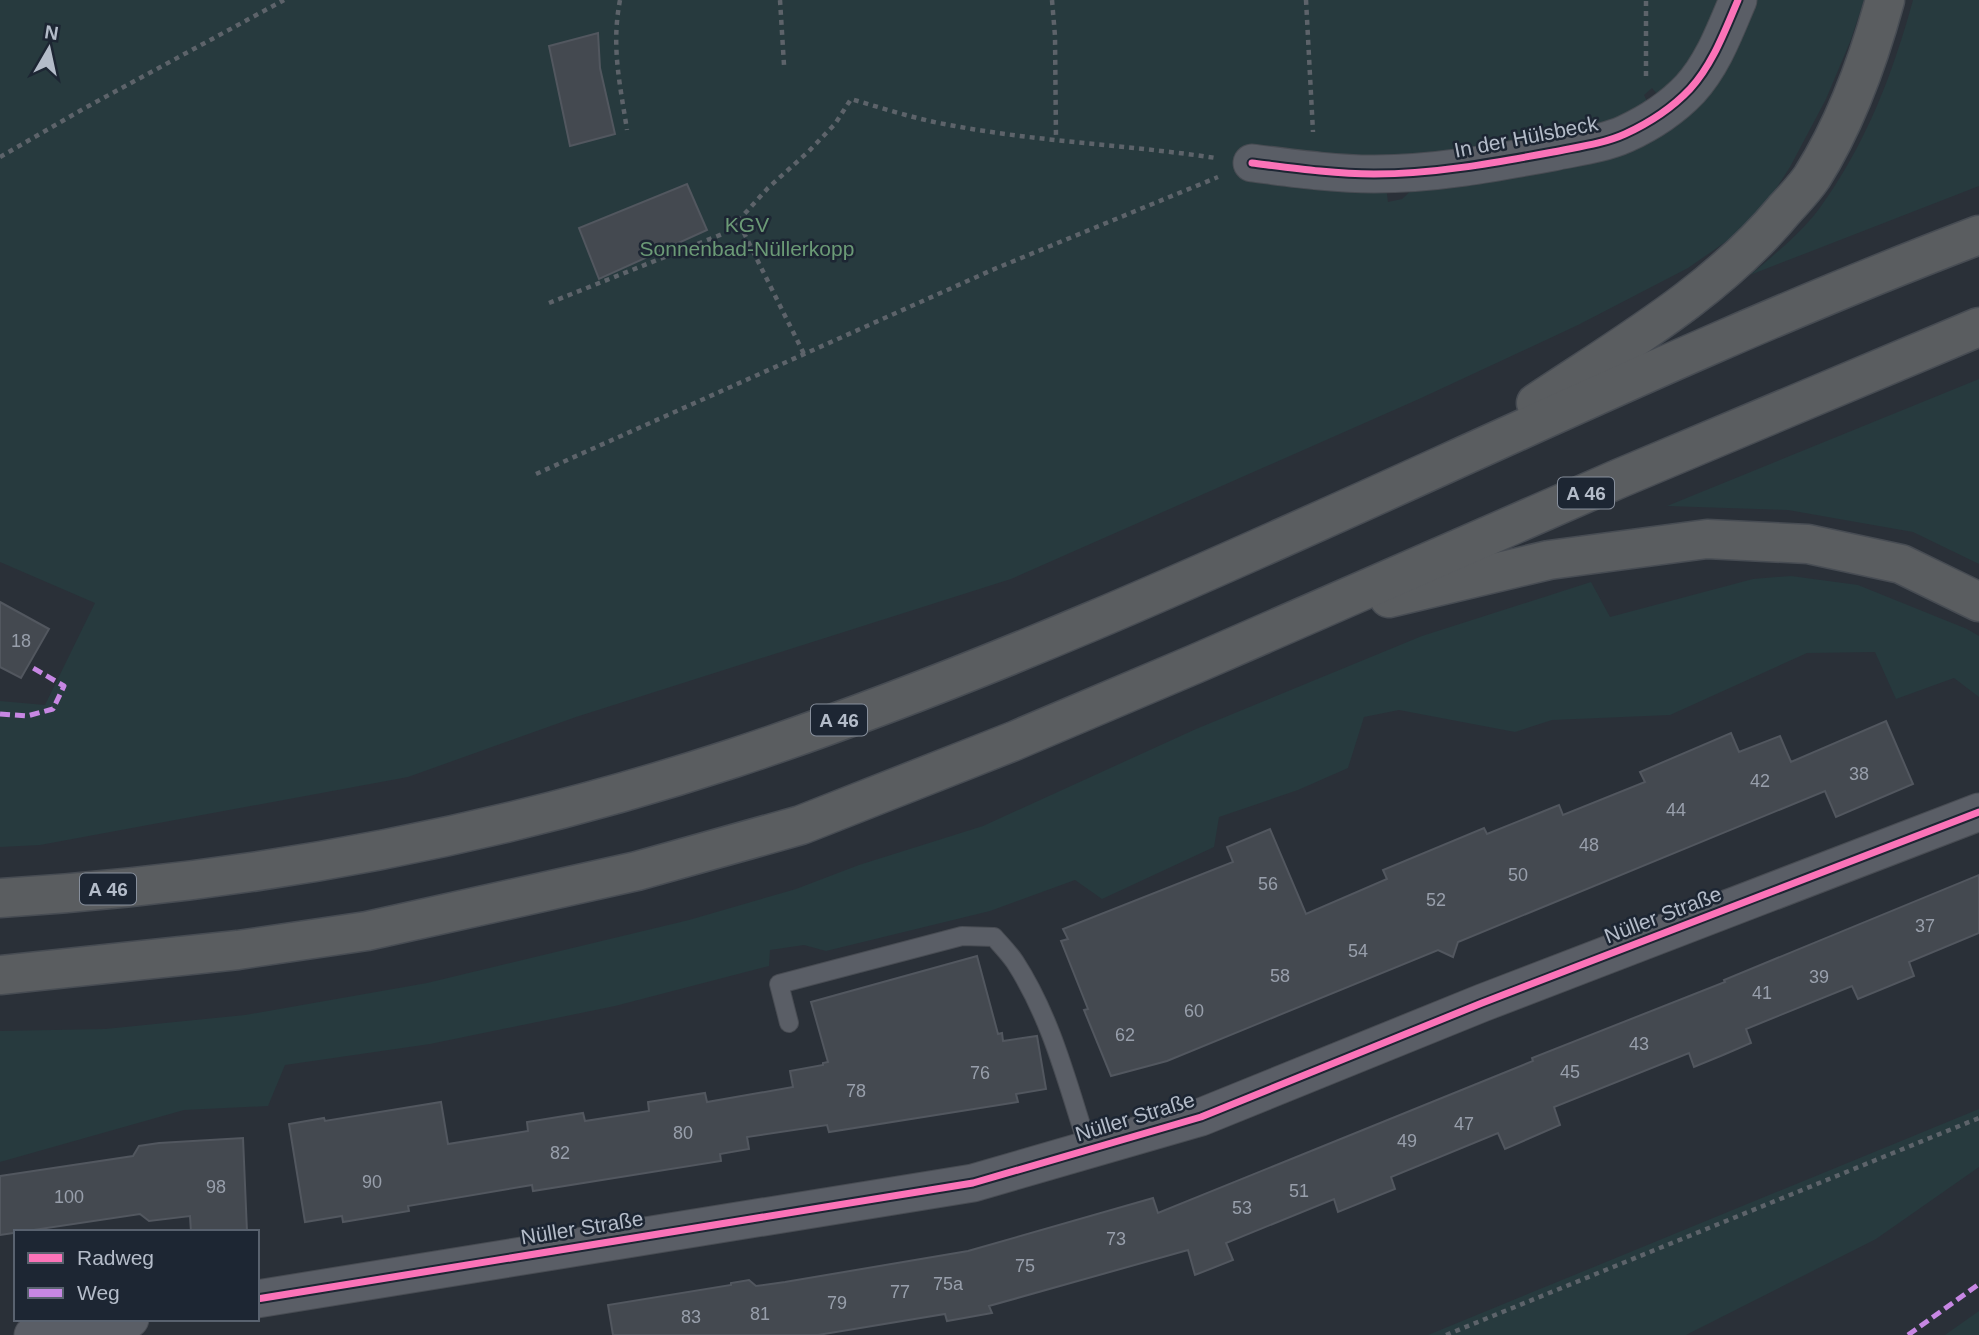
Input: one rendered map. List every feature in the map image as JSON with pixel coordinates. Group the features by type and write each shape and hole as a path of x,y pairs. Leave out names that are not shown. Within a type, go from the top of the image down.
{"highway":[{"path":"1433,470 1658,323 1727,268 1770,227 1811,179 1846,115 1885,0"},
{"name":"A 46","path":"0,898 215,878 381,850 552,812 720,762 915,693 1136,603 1673,362 1979,235"},
{"name":"A 46","path":"0,975 238,950 354,933 637,871 801,825 1014,741 1643,468 1979,327"},
{"path":"1195,664 1400,596 1549,560 1707,539 1808,544 1901,564 1979,602"}],"street":[{"name":"In der Hülsbeck","path":"1252,163 1374,174 1482,165 1597,143 1623,135 1663,113 1692,87 1709,63 1738,0"},
{"name":"Nüller Straße","path":"259,1299 973,1182 1089,1150 1200,1116 1482,1003 1979,812"},
{"path":"33,1335 118,1321"}],"lane":[{"path":"789,1023 779,985 961,936 993,937 1014,960 1039,1003 1089,1150"}],"path":[{"path":"0,157 284,0"},
{"path":"620,0 615,50 627,130"},
{"path":"780,0 784,65"},
{"path":"1052,0 1056,139"},
{"path":"1306,0 1315,169"},
{"path":"1646,0 1646,87 1663,113"},
{"path":"549,303 724,233 835,124 851,99 938,123 1000,133 1190,154"},
{"path":"536,474 992,270 1252,163"},
{"path":"738,221 804,354"},
{"path":"1446,1335 1979,1118"}],"green space":[{"name":"KGV Sonnenbad-Nüllerkopp","path":"0,0 1723,0 1705,41 1682,78 1661,99 1652,88 1644,95 1650,107 1609,128 1414,162 1383,164 1388,202 1402,199 1416,186 1611,154 1643,141 1678,118 1703,94 1723,64 1752,0 1864,0 1826,99 1790,167 1768,201 1737,234 1688,268 1578,325 1419,399 1011,579 576,717 408,777 40,845 0,847 0,701 45,705 95,603 0,562"},
{"path":"1913,0 1979,0 1979,186 1750,275 1812,218 1851,160 1876,109"},
{"path":"1979,379 1979,564 1913,532 1788,510 1667,506"},
{"path":"1791,576 1858,585 1979,636 1979,697 1954,678 1896,699 1875,652 1807,653 1670,715 1552,720 1515,732 1399,710 1364,717 1348,768 1298,790 1219,817 1214,847 1102,899 1075,880 990,911 826,951 804,945 770,950 769,966 615,1006 430,1044 285,1065 268,1106 184,1110 0,1162 0,1031 105,1029 245,1015 427,983 689,920 796,889 859,865 983,826 1196,729 1422,636 1591,582 1610,617 1753,579"},
{"path":"1979,1109 1979,1167 1876,1239 1686,1335 1428,1335"},
{"path":"1979,1311 1979,1335 1945,1335"}],"building":[{"path":"598,33 600,68 615,134 570,146 549,46"},
{"path":"687,184 707,230 599,279 579,228"},
{"path":"0,602 49,629 21,678 0,667"},
{"path":"1886,721 1913,784 1836,817 1825,791 1458,942 1453,957 1438,950 1167,1061 1111,1076 1084,1010 1088,1009 1061,941 1068,939 1063,929 1233,862 1227,847 1270,829 1306,914 1387,879 1383,870 1484,828 1487,834 1559,805 1563,815 1645,782 1640,772 1731,733 1739,752 1780,736 1791,762"},
{"path":"1979,875 1979,933 1909,962 1914,976 1858,999 1852,986 1746,1029 1751,1043 1694,1067 1689,1053 1554,1107 1560,1125 1505,1149 1498,1133 1391,1177 1395,1189 1338,1212 1334,1199 1226,1243 1233,1260 1195,1275 1188,1250 989,1306 992,1313 947,1321 945,1314 818,1335 613,1335 608,1305 749,1280 756,1286 968,1251 1153,1198 1158,1213 1533,1061 1532,1058 1725,982 1724,980"},
{"path":"977,956 998,1034 1002,1033 1003,1041 1037,1036 1046,1089 1016,1094 1018,1102 829,1132 827,1125 747,1137 749,1149 720,1154 721,1161 533,1191 532,1185 408,1206 409,1211 343,1222 342,1216 305,1222 289,1124 324,1118 325,1121 441,1102 448,1144 528,1131 527,1122 583,1113 585,1121 649,1111 648,1102 705,1093 707,1102 793,1087 790,1071 828,1062 811,1002"},
{"path":"243,1138 247,1230 191,1230 190,1216 149,1221 140,1214 33,1230 14,1230 14,1233 0,1235 0,1176 133,1156 139,1146"}],"marked path":[{"path":"0,714 27,716 53,709 64,686 33,668"},
{"path":"1908,1335 1979,1284"}],"cycle path":[{"path":"1252,163 1344,173 1419,172 1509,160 1590,145 1617,137 1660,114 1690,89 1712,58 1738,0"},
{"path":"259,1299 973,1183 1201,1117 1482,1003 1979,812"}]}
